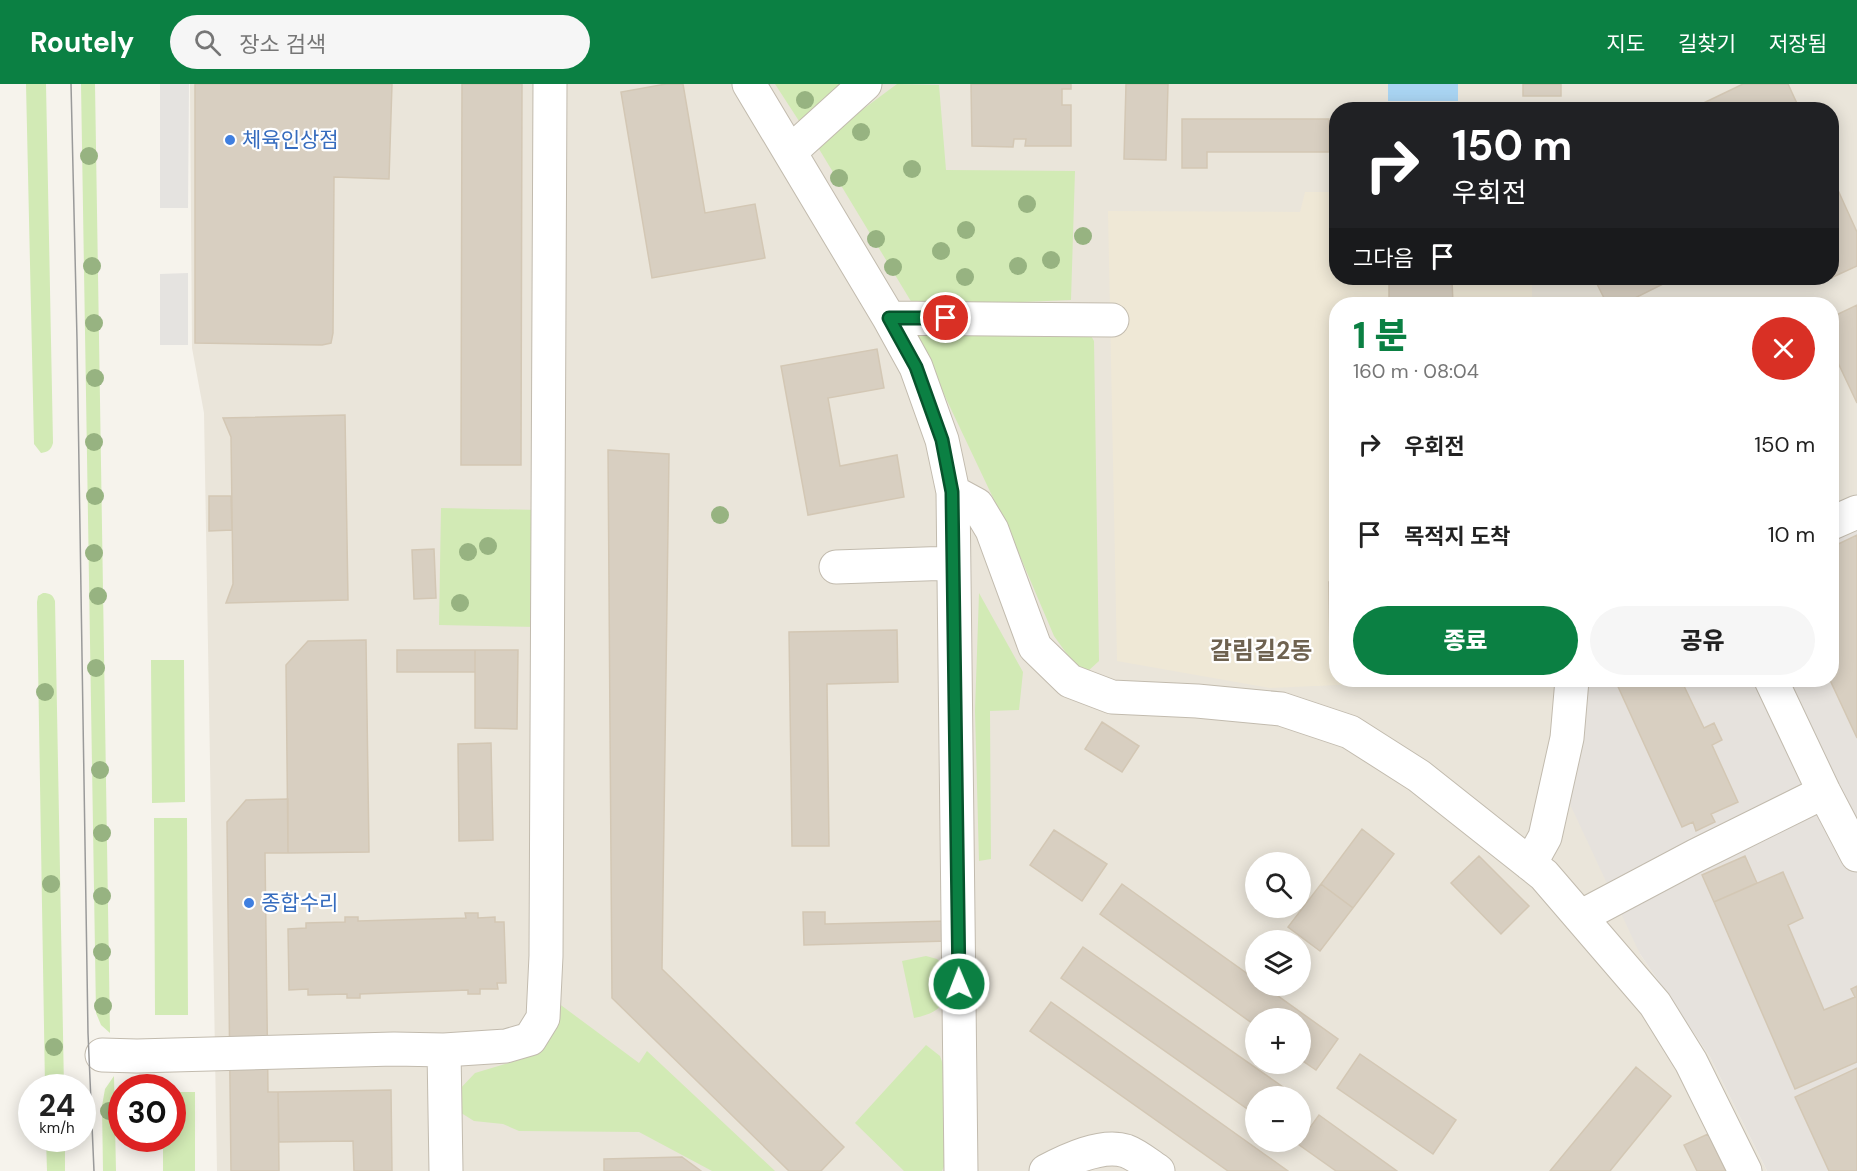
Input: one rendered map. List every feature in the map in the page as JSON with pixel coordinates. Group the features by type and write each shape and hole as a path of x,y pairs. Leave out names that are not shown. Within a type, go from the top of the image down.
{"street":[{"path":"102,1055 444,1050 506,1046 530,1039 543,1018 546,956 550,84"},
{"path":"749,84 916,367 942,440 952,492 961,1171"},
{"path":"790,152 865,84"},
{"path":"889,318 1112,320"},
{"path":"952,492 977,505 992,530 1035,647 1070,681 1112,697 1197,701 1281,709 1350,732 1419,776 1544,875 1655,1005 1691,1062 1745,1171"},
{"path":"1839,520 1857,512"},
{"path":"836,567 953,563"},
{"path":"1530,864 1545,837 1567,738 1571,687"},
{"path":"1774,687 1857,855"},
{"path":"1580,917 1695,856 1824,792"},
{"path":"444,1050 446,1171"},
{"path":"1046,1171 1069,1159 1102,1150 1126,1151 1158,1171"}],"shaded area":[{"path":"160,84 189,84 188,208 160,208"},
{"path":"190,84 1857,84 1857,494 1839,503 1839,297 1329,297 1329,687 1587,687 1640,954 1710,1057 1767,1171 217,1171 204,413 192,348"},
{"path":"1305,192 1329,192 1329,285 1532,285 1532,297 1329,297 1329,685 1270,688 1117,661 1108,211 1300,212"},
{"path":"188,273 188,345 160,345 160,274"},
{"path":"1857,494 1857,1171 1767,1171 1710,1057 1640,954 1568,800 1585,687 1839,687 1839,503"}],"green space":[{"path":"26,84 46,84 53,443 49,450 41,453 34,444"},
{"path":"81,84 95,84 110,1033 101,1025 96,1013"},
{"path":"775,84 842,84 812,114 799,121"},
{"path":"897,84 939,85 946,170 1075,171 1071,300 920,306 912,303 816,144"},
{"path":"914,331 1090,334 1094,341 1099,661 1087,672 1077,668 1054,636 1014,542"},
{"path":"441,508 540,510 538,627 439,625"},
{"path":"48,593 55,601 64,1074 45,1074 38,596"},
{"path":"979,593 1023,672 1019,710 990,711 991,859 979,861 975,711"},
{"path":"151,660 184,660 185,802 152,803"},
{"path":"154,818 187,818 188,1015 155,1015"},
{"path":"926,956 937,959 947,968 945,996 934,1012 914,1018 902,961"},
{"path":"558,1003 639,1063 647,1051 775,1171 712,1171 639,1132 519,1131 503,1124 474,1121 458,1111 457,1092 475,1073 522,1059 539,1042"},
{"path":"926,1045 940,1056 946,1073 946,1162 942,1171 904,1171 855,1123"},
{"path":"108,1085 108,1152 116,1152 116,1171 103,1171 102,1106"},
{"path":"186,1092 195,1092 195,1171 163,1171 163,1152 186,1152"},
{"path":"46,1152 65,1152 65,1171 47,1171"}],"water":[{"path":"1388,84 1458,84 1458,101 1388,101"}],"building":[{"path":"195,84 392,84 389,179 334,177 333,333 331,343 322,345 195,343"},
{"path":"462,84 522,84 521,465 461,465"},
{"path":"666,84 683,84 705,213 755,204 765,258 652,278 621,92"},
{"path":"971,84 1071,84 1071,89 1062,89 1062,105 1071,105 1071,146 1025,146 1026,139 1014,139 1013,147 972,146"},
{"path":"1126,84 1168,84 1166,160 1124,159"},
{"path":"1523,84 1561,84 1561,96 1523,96"},
{"path":"1743,84 1788,84 1796,102 1706,102"},
{"path":"1182,119 1329,119 1329,152 1207,152 1207,168 1182,168"},
{"path":"1839,192 1857,232 1857,266 1839,274"},
{"path":"1389,285 1452,285 1453,297 1389,297"},
{"path":"1598,285 1661,285 1637,297 1604,297"},
{"path":"1857,305 1857,403 1839,365 1839,314"},
{"path":"877,349 884,388 828,398 840,466 897,455 904,497 808,515 781,366"},
{"path":"345,415 348,600 226,603 233,584 231,437 223,418"},
{"path":"608,450 669,454 662,969 844,1147 821,1171 789,1171 612,998"},
{"path":"209,496 231,496 232,530 209,531"},
{"path":"1857,535 1857,738 1833,687 1839,687 1839,544"},
{"path":"434,549 436,598 414,599 412,550"},
{"path":"897,630 898,682 827,684 829,846 792,846 789,632"},
{"path":"366,640 369,852 288,853 286,665 308,641"},
{"path":"397,650 475,650 475,672 397,672"},
{"path":"475,650 518,650 517,729 475,728"},
{"path":"1618,687 1684,687 1704,728 1714,723 1722,740 1712,745 1738,802 1711,814 1715,822 1696,831 1693,822 1682,827"},
{"path":"1102,722 1139,746 1122,772 1085,749"},
{"path":"491,743 493,840 459,841 458,744"},
{"path":"288,799 288,853 265,853 268,1092 278,1092 279,1171 231,1171 227,822 246,800"},
{"path":"1362,829 1394,854 1353,908 1321,884"},
{"path":"1054,830 1107,864 1082,901 1030,865"},
{"path":"1479,856 1529,906 1501,934 1451,883"},
{"path":"1745,856 1757,883 1714,902 1702,875"},
{"path":"1783,872 1803,918 1788,925 1824,1010 1855,997 1851,989 1857,986 1857,1062 1795,1089 1714,902"},
{"path":"1122,884 1245,972 1245,996 1278,996 1295,1008 1245,1008 1245,1018 1100,914"},
{"path":"1321,884 1353,908 1320,951 1311,944 1311,930 1292,930 1288,927 1295,918 1311,918 1311,897"},
{"path":"803,912 825,912 825,924 948,921 948,941 804,945"},
{"path":"465,913 478,913 478,918 495,917 495,922 504,922 506,983 497,983 498,989 480,989 480,994 468,994 468,990 360,994 360,998 347,998 347,994 308,995 308,989 289,990 288,929 306,928 306,923 345,922 345,917 358,917 358,921 466,918"},
{"path":"1083,947 1245,1060 1245,1074 1265,1074 1282,1086 1245,1086 1245,1107 1061,978"},
{"path":"1051,1002 1245,1140 1245,1152 1261,1152 1288,1171 1228,1171 1030,1031"},
{"path":"1311,1020 1338,1039 1316,1070 1311,1067"},
{"path":"1360,1054 1456,1120 1433,1154 1337,1088"},
{"path":"1636,1067 1671,1096 1610,1171 1550,1171"},
{"path":"1857,1068 1857,1171 1829,1171 1795,1097"},
{"path":"391,1090 392,1171 354,1171 353,1141 279,1142 278,1092"},
{"path":"1319,1115 1397,1171 1336,1171 1309,1152 1311,1126"},
{"path":"1708,1134 1726,1171 1697,1171 1684,1145"},
{"path":"682,1157 701,1171 604,1171 604,1159"}],"tram line":[{"path":"71,84 88,1033 94,1171"}],"place":[{"name":"체육인상점","path":"230,140"},
{"name":"종합수리","path":"249,903"}],"district":[{"name":"갈림길2동","path":"1261,651"}],"route":[{"path":"946,318 889,318 916,367 942,440 952,492 959,984"}]}
